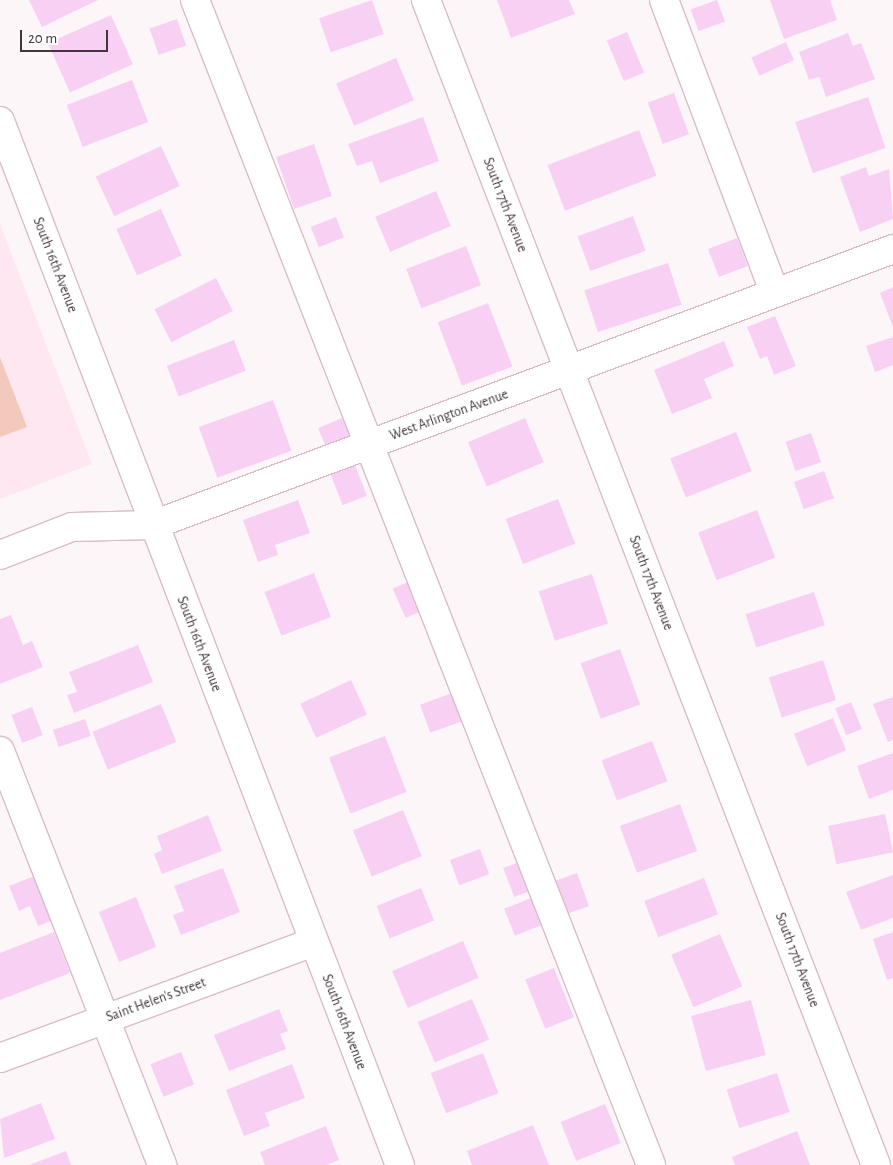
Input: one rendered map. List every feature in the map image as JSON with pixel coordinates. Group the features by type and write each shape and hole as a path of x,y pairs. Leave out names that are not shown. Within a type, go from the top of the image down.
{"street":[{"path":"195,0 651,1165"},
{"name":"South 17th Avenue","path":"426,0 876,1165"},
{"path":"664,0 775,293"},
{"name":"South 16th Avenue","path":"0,121 153,525 400,1165"},
{"name":"West Arlington Avenue","path":"0,555 72,527 153,525 893,249"},
{"path":"0,751 162,1165"},
{"name":"Saint Helen's Street","path":"0,1058 313,942"}],"shaded area":[{"path":"0,224 92,464 0,499"},
{"path":"0,357 27,427 0,437"}],"building":[{"path":"29,0 98,0 42,27"},
{"path":"372,0 384,34 331,52 319,18"},
{"path":"497,0 569,0 575,14 511,38"},
{"path":"717,0 725,22 699,31 691,10"},
{"path":"770,0 830,0 837,20 784,39"},
{"path":"111,15 133,64 70,92 48,43"},
{"path":"177,19 186,45 159,55 150,28"},
{"path":"627,32 644,73 624,81 607,41"},
{"path":"848,33 853,46 861,43 875,79 826,97 819,77 809,80 799,52"},
{"path":"786,42 794,60 759,76 751,57"},
{"path":"396,58 414,100 354,126 336,83"},
{"path":"132,80 148,122 83,147 67,105"},
{"path":"674,93 689,134 663,144 648,103"},
{"path":"868,97 886,148 813,173 795,122"},
{"path":"423,117 439,161 380,183 372,161 357,166 348,144"},
{"path":"639,130 657,176 565,211 548,165"},
{"path":"314,144 332,196 294,209 276,157"},
{"path":"161,146 180,186 114,216 96,176"},
{"path":"866,167 869,176 889,169 893,219 860,232 840,177"},
{"path":"436,191 451,226 390,252 375,217"},
{"path":"161,209 182,256 137,276 116,229"},
{"path":"633,216 646,251 590,271 578,236"},
{"path":"336,217 344,238 319,247 311,227"},
{"path":"737,238 748,266 719,277 708,249"},
{"path":"466,246 481,285 421,308 406,269"},
{"path":"668,263 682,305 598,332 584,290"},
{"path":"216,278 233,311 171,342 155,309"},
{"path":"893,287 893,327 880,293"},
{"path":"488,303 512,366 462,386 438,322"},
{"path":"775,316 796,366 774,375 767,356 760,359 747,327"},
{"path":"893,337 893,365 875,372 866,346"},
{"path":"234,340 246,371 179,397 167,366"},
{"path":"724,341 734,366 704,379 712,398 672,414 654,370"},
{"path":"273,400 291,451 217,478 199,427"},
{"path":"342,418 350,437 326,447 318,428"},
{"path":"525,418 544,462 487,486 468,442"},
{"path":"736,432 752,471 686,498 670,459"},
{"path":"811,433 821,462 796,471 785,442"},
{"path":"355,465 367,496 343,505 331,474"},
{"path":"824,471 834,498 804,509 794,482"},
{"path":"558,499 575,544 523,564 506,519"},
{"path":"298,500 310,533 275,545 278,555 258,562 243,520"},
{"path":"757,510 775,558 716,580 698,533"},
{"path":"314,573 331,617 281,636 265,592"},
{"path":"592,574 608,623 555,641 539,591"},
{"path":"410,581 423,610 406,618 393,589"},
{"path":"814,592 825,625 756,648 746,614"},
{"path":"11,615 23,645 32,641 43,667 0,684 0,619"},
{"path":"138,645 153,682 74,713 67,695 77,692 69,672"},
{"path":"620,649 640,704 601,719 581,663"},
{"path":"823,660 836,700 782,718 769,678"},
{"path":"351,680 367,714 316,738 300,704"},
{"path":"452,693 462,721 430,733 420,705"},
{"path":"893,697 893,740 888,742 873,704"},
{"path":"851,702 862,729 846,735 835,708"},
{"path":"161,704 176,742 108,770 92,732"},
{"path":"32,707 43,735 22,743 11,715"},
{"path":"833,718 846,750 807,766 794,734"},
{"path":"85,719 91,736 59,747 53,730"},
{"path":"385,736 407,792 350,814 329,758"},
{"path":"652,741 667,781 617,800 602,760"},
{"path":"893,753 893,790 869,799 857,766"},
{"path":"680,804 697,851 637,873 620,826"},
{"path":"403,810 422,856 372,877 353,830"},
{"path":"885,814 893,852 836,864 828,826"},
{"path":"208,815 222,851 162,874 154,854 162,850 157,836"},
{"path":"480,849 489,874 459,885 450,860"},
{"path":"519,862 530,891 514,897 503,868"},
{"path":"223,868 240,912 181,935 173,915 184,911 174,886"},
{"path":"42,873 59,918 38,926 30,906 19,911 9,886"},
{"path":"577,873 589,906 567,914 555,881"},
{"path":"893,875 893,918 861,930 846,892"},
{"path":"704,878 718,914 658,937 644,901"},
{"path":"421,888 434,920 390,938 376,906"},
{"path":"136,897 156,947 119,962 99,912"},
{"path":"531,898 542,925 515,936 504,909"},
{"path":"54,932 70,973 0,1000 0,953"},
{"path":"893,932 893,978 887,980 873,939"},
{"path":"720,934 742,986 693,1007 671,955"},
{"path":"463,941 479,978 408,1008 392,971"},
{"path":"554,968 574,1017 545,1029 525,980"},
{"path":"472,999 489,1040 435,1063 418,1022"},
{"path":"751,1000 766,1055 706,1071 691,1016"},
{"path":"279,1009 288,1031 280,1034 286,1049 229,1071 214,1035"},
{"path":"181,1052 194,1084 164,1097 150,1064"},
{"path":"483,1053 498,1093 446,1113 431,1073"},
{"path":"292,1064 305,1098 265,1113 270,1126 244,1136 226,1090"},
{"path":"777,1073 790,1112 739,1128 727,1089"},
{"path":"41,1103 55,1139 4,1158 0,1119"},
{"path":"605,1104 621,1143 576,1161 560,1122"},
{"path":"533,1125 549,1165 472,1165 467,1151"},
{"path":"326,1126 339,1160 327,1165 265,1165 260,1152"},
{"path":"797,1131 810,1165 735,1165 732,1157"},
{"path":"66,1151 71,1165 29,1165"}]}
